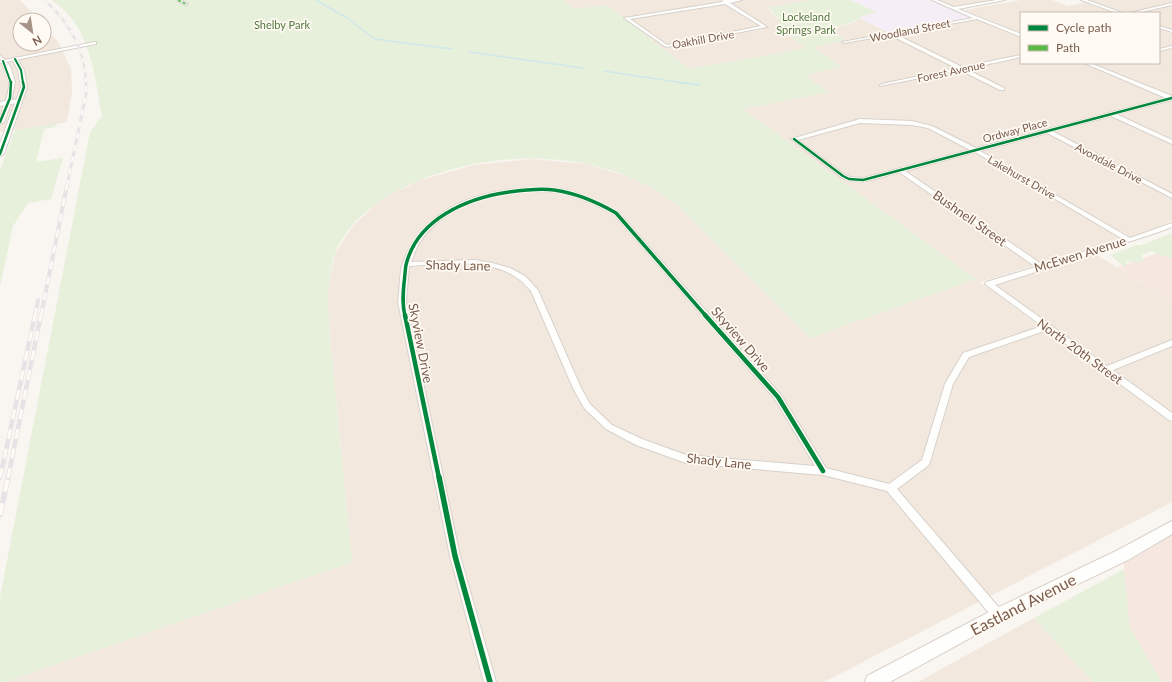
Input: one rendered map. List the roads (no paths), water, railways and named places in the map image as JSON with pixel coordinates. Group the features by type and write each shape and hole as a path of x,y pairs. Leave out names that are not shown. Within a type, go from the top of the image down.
{"street":[{"path":"178,0 186,4"},
{"path":"724,1 740,0"},
{"path":"934,0 1020,35"},
{"name":"Woodland Street","path":"954,8 1003,0"},
{"path":"1083,0 1118,12"},
{"name":"Oakhill Drive","path":"724,1 765,27 666,46 626,18 724,1"},
{"path":"1136,12 1172,4"},
{"name":"Woodland Street","path":"844,42 977,18"},
{"path":"1160,27 1172,31"},
{"path":"892,34 1002,89"},
{"path":"0,122 4,104 13,88 13,81 1,60 15,59 94,43"},
{"path":"1160,50 1172,47"},
{"name":"Forest Avenue","path":"882,85 1020,56"},
{"path":"1,149 20,101 24,82 21,70 15,59"},
{"path":"1088,64 1171,98"},
{"name":"Ordway Place","path":"862,180 1171,98"},
{"path":"4,104 20,101"},
{"path":"1111,114 1172,142"},
{"name":"Lakehurst Drive","path":"862,180 849,180 794,139 860,121 912,123 930,127 975,150 1129,240"},
{"name":"Avondale Drive","path":"1047,131 1172,196"},
{"name":"Bushnell Street","path":"900,170 1040,266"},
{"name":"Skyview Drive","path":"490,682 455,556 402,302 406,264 417,241 435,221 450,210 479,198 528,189 554,190 578,196 598,203 616,213 778,397 823,471"},
{"name":"McEwen Avenue","path":"989,284 1040,266 1129,240 1172,225"},
{"name":"Shady Lane","path":"406,264 484,263 499,266 526,279 534,290 576,388 587,406 610,427 639,442 686,459 823,471 890,488"},
{"name":"North 20th Street","path":"989,284 1172,418"},
{"path":"998,616 890,488 926,462 949,384 966,355 1048,327"},
{"path":"1106,370 1172,343"},
{"name":"Eastland Avenue","path":"873,682 998,616 1123,555 1172,527"}],"waterway":[{"path":"316,0 347,18 375,39 452,49"},
{"path":"470,52 583,68"},
{"path":"604,71 681,82"},
{"path":"681,82 699,85"}],"railway":[{"path":"45,0 68,27 79,47 83,58 86,83"},
{"path":"67,186 86,94 86,83"},
{"path":"41,316 67,185"},
{"path":"35,316 38,300"},
{"path":"0,478 35,315"},
{"path":"8,478 41,315"},
{"path":"0,515 8,477"}],"park label":[{"name":"Lockeland Springs Park","path":"806,22"},
{"name":"Shelby Park","path":"282,24"}]}
